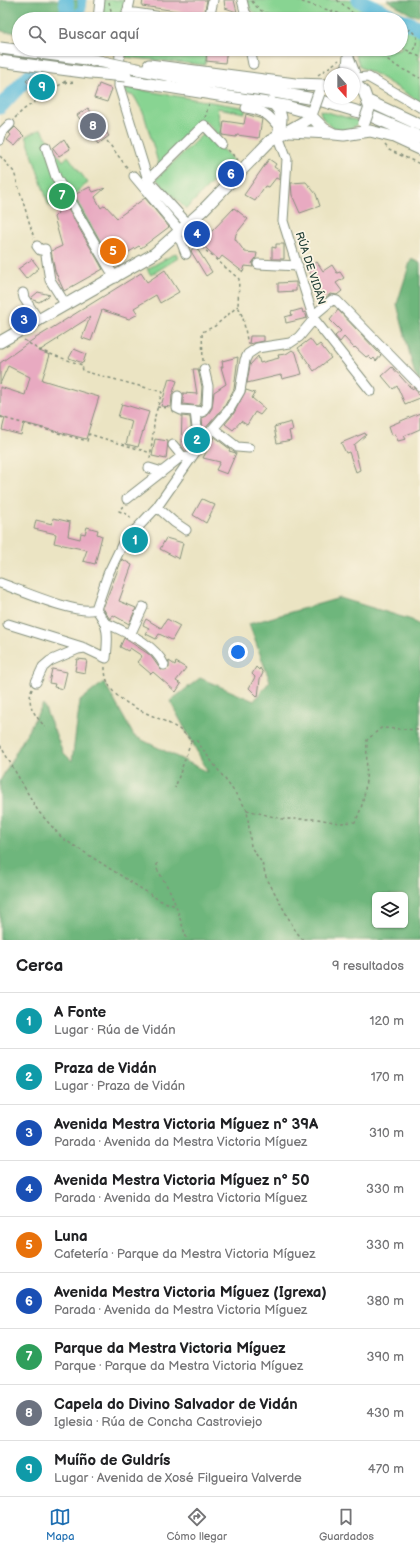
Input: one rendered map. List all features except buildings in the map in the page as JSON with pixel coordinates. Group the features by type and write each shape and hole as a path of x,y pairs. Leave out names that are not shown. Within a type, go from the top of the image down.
{"main road":[{"path":"0,48 12,49"},
{"path":"94,56 126,71 304,110 315,115 325,130 332,134"},
{"path":"0,61 91,73 126,71 324,87"},
{"path":"126,71 285,94 345,108 378,119 420,137"},
{"path":"360,88 369,105 420,125"},
{"path":"0,342 115,278 154,254 181,230 267,143 282,132 315,115 324,90"},
{"path":"271,102 281,114 282,132"},
{"path":"350,134 364,124 369,105"},
{"path":"282,132 314,131 341,135 366,131 394,137 420,149"}],"street":[{"path":"99,12 100,0"},
{"path":"128,12 130,0"},
{"path":"210,12 213,0"},
{"path":"242,0 247,12"},
{"path":"120,56 119,86 148,180 181,230 181,241 186,254"},
{"path":"251,56 253,64"},
{"path":"344,68 348,62 346,56"},
{"path":"346,56 351,68"},
{"path":"360,81 368,77 420,107"},
{"name":"RÚA DE VIDÁN","path":"246,108 264,111 282,132 287,159 283,222 314,317 299,337 290,343 258,348 252,351"},
{"path":"0,140 2,132 10,124"},
{"path":"148,180 204,126 222,144"},
{"path":"46,147 56,176 115,278"},
{"path":"134,176 142,190 181,230"},
{"path":"37,246 40,250 45,249 50,280 66,306"},
{"path":"258,264 298,266"},
{"path":"23,292 24,298 39,321"},
{"path":"371,391 314,317 332,300 336,301 420,386"},
{"path":"128,499 162,472 186,457 199,446 214,429 229,410 240,390 245,360 252,351"},
{"path":"178,396 177,408 181,410 202,412 207,405 208,386 204,369"},
{"path":"194,411 199,446"},
{"path":"214,429 237,447 249,448"},
{"path":"173,446 186,457"},
{"path":"96,609 108,574 123,543 157,507 186,457"},
{"path":"149,468 162,472"},
{"path":"157,507 186,530"},
{"path":"0,583 58,604 84,610 96,609"},
{"path":"130,635 143,607"},
{"path":"8,624 85,648 106,658 108,636 106,623 96,609"},
{"path":"106,623 130,635 153,651 161,659 164,665"},
{"path":"36,682 43,667 50,661 70,651 85,648"}],"path":[{"path":"108,0 111,12"},
{"path":"252,0 258,9 262,12"},
{"path":"297,0 335,12"},
{"path":"337,0 352,12"},
{"path":"408,30 411,30 417,37 420,38"},
{"path":"411,54 416,45 417,37"},
{"path":"408,52 419,57"},
{"path":"313,78 341,56"},
{"path":"383,56 398,67 420,78"},
{"path":"10,124 23,110 64,83"},
{"path":"204,126 209,101"},
{"path":"107,140 134,176"},
{"path":"381,142 389,150 420,164"},
{"path":"222,144 238,160"},
{"path":"0,156 14,172 37,246"},
{"path":"206,223 211,229"},
{"path":"197,243 239,279 238,306 243,318 248,344 252,351"},
{"path":"204,369 202,332 215,326 238,306"},
{"path":"0,417 87,441 89,434 151,454 157,407 162,392 83,371 82,365 39,350 23,339"},
{"path":"157,407 177,408"},
{"path":"128,499 119,511 129,515 134,532"},
{"path":"106,658 104,669 106,678 117,695 130,706 166,723 190,740 197,741 213,766 229,782 246,810 251,847 262,864 266,877 295,930 303,940"},
{"path":"36,682 31,691 30,703 36,716 45,727"},
{"path":"246,810 282,819 317,819 340,823 356,822 362,809 366,783 367,740 381,728 420,730"},
{"path":"175,788 189,748 190,740"},
{"path":"1,745 38,811 62,838 159,900 176,906"},
{"path":"157,863 157,869 170,891 187,940"}],"green space":[{"path":"0,0 78,0 77,12 12,12 12,32 0,30"},
{"path":"103,0 125,0 122,12 101,12"},
{"path":"247,0 349,0 375,12 254,12 250,9"},
{"path":"387,0 420,0 420,15 412,15"},
{"path":"408,28 415,31 420,31 420,55 418,59 420,60 420,102 377,75 360,67 356,56 408,56"},
{"path":"125,56 206,56 205,65"},
{"path":"124,87 246,108 245,113 217,108 221,127 220,137 205,121 159,166 144,114 134,96 127,94"},
{"path":"320,110 359,121 355,127 349,130 336,129 326,122"},
{"path":"41,129 63,161 68,156 88,183 78,190 114,261 105,267 66,199 55,206 49,206 26,136"},
{"path":"206,131 234,161 186,209 156,179"},
{"path":"176,253 178,258 151,275 147,269"},
{"path":"411,259 420,263 420,381 415,375 397,304"},
{"path":"340,598 412,620 420,626 420,940 0,940 0,781 43,704 63,752 72,761 80,701 104,682 134,736 208,772 170,701 200,678 254,701 270,681 249,624"}],"waterway":[{"path":"66,0 68,12"},
{"path":"79,12 82,8 82,0"},
{"path":"359,0 384,12"},
{"path":"408,23 420,28"},
{"path":"0,107 47,56"}],"place":[{"name":"Muíño de Guldrís","path":"42,87"},
{"name":"Capela do Divino Salvador de Vidán","path":"93,126"},
{"name":"Avenida Mestra Victoria Míguez (Igrexa)","path":"231,174"},
{"name":"Parque da Mestra Victoria Míguez","path":"62,196"},
{"name":"Avenida Mestra Victoria Míguez nº 50","path":"197,234"},
{"name":"Luna","path":"113,251"},
{"name":"Avenida Mestra Victoria Míguez nº 39A","path":"24,320"},
{"name":"Praza de Vidán","path":"197,440"},
{"name":"A Fonte","path":"135,540"}]}
